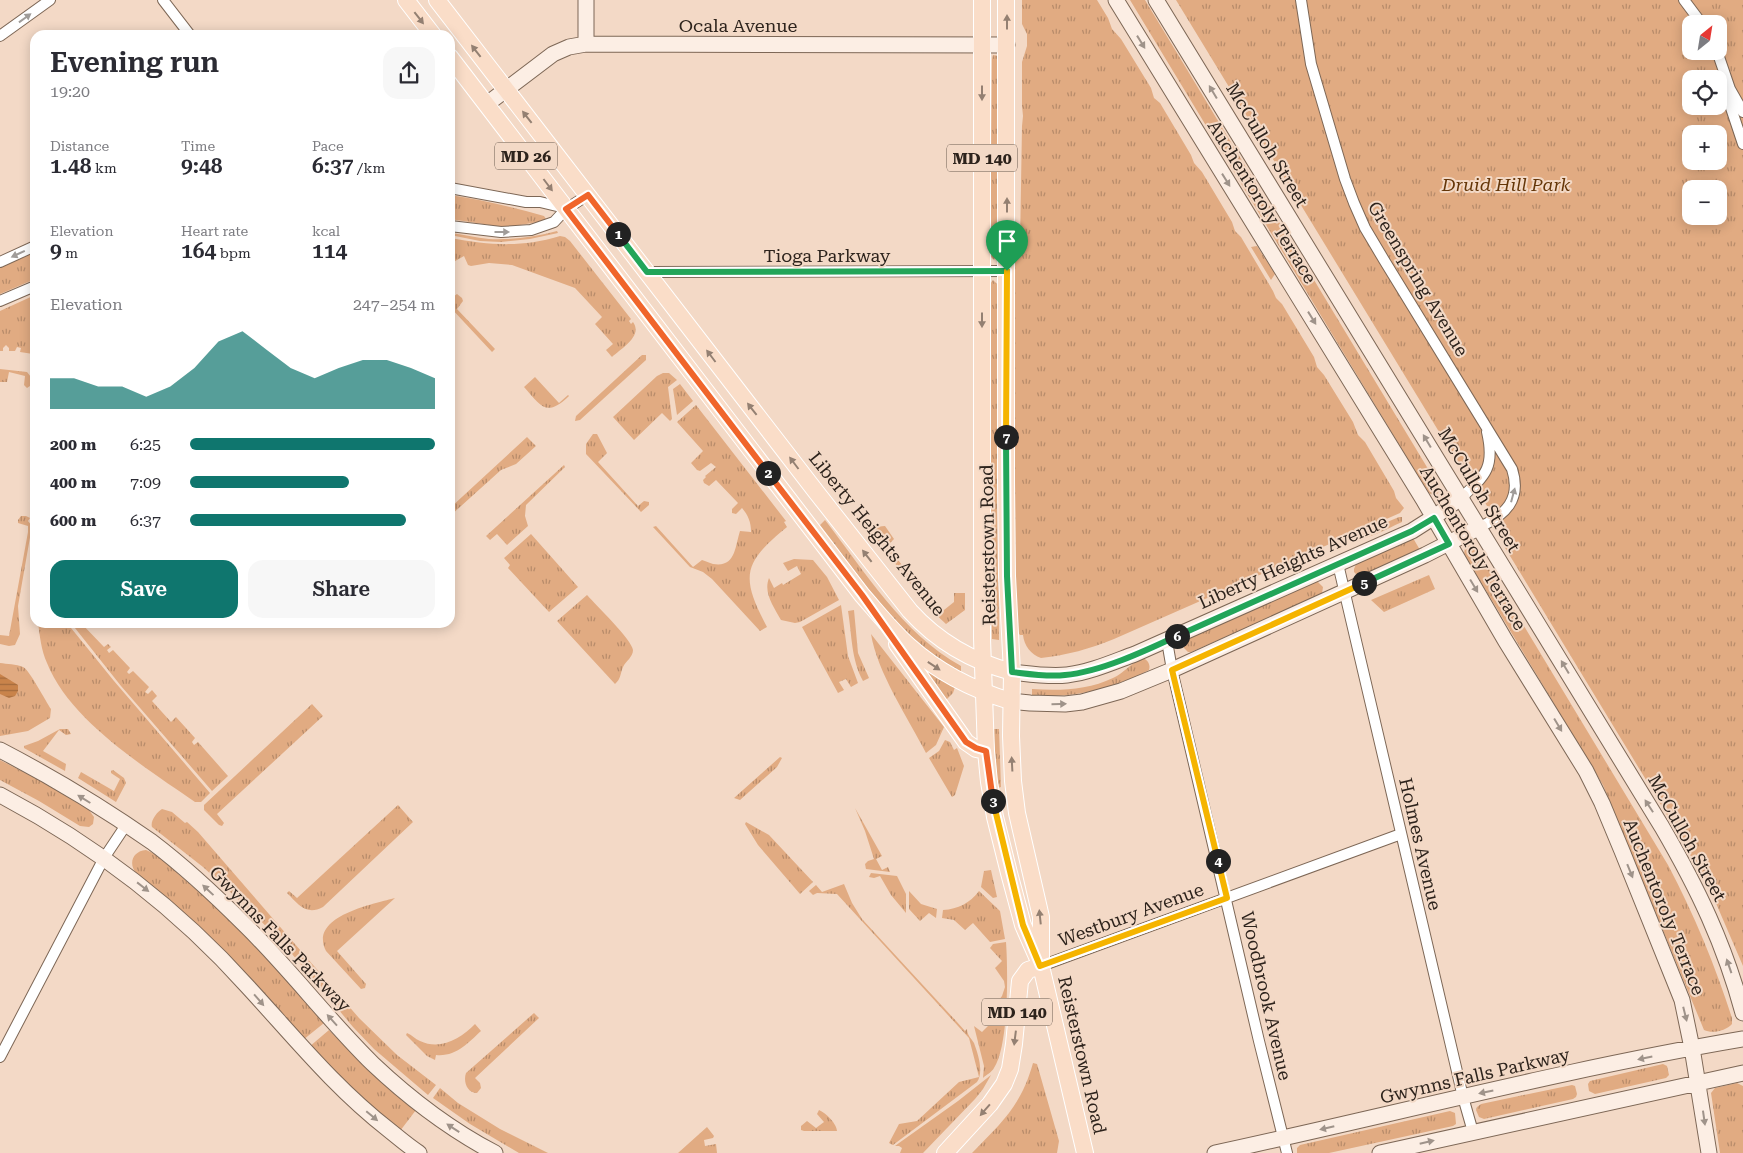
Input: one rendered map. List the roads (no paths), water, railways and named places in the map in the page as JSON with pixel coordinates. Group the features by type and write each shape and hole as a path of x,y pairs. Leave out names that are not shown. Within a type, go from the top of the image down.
{"main road":[{"path":"406,0 429,30"},
{"name":"Liberty Heights Avenue","path":"438,0 910,611 923,626 948,645 982,663 1012,672 1050,676 1081,672 1135,654 1168,641 1412,531 1434,518 1462,497"},
{"path":"586,0 586,44"},
{"name":"Reisterstown Road","path":"982,0 982,691 986,751 995,817 1023,925 1040,966 1085,1153"},
{"name":"Reisterstown Road","path":"1006,0 1007,566 1012,672 1010,701 1013,781 1021,832 1041,917 1040,966"},
{"name":"Auchentoroly Terrace","path":"1116,0 1434,518 1595,788 1682,1000 1692,1048 1709,1153"},
{"name":"McCulloh Street","path":"1156,0 1462,497 1662,827 1694,885 1725,956 1743,1013"},
{"name":"Ocala Avenue","path":"487,104 553,54 569,46 586,44 1007,45"},
{"name":"MD 26","path":"455,63 862,595 892,629 922,657 946,673 982,691 1010,701"},
{"path":"1010,701 1047,704 1082,702 1121,691 1345,592 1449,544 1480,527"},
{"path":"862,595 966,742 986,751"},
{"name":"Gwynns Falls Parkway","path":"0,750 126,824 180,865 246,926 374,1064 423,1106 452,1127 495,1153"},
{"path":"0,795 104,858 179,918 248,986 320,1068 348,1096 419,1153"},
{"name":"MD 140","path":"945,1153 990,1104 1004,1084 1012,1060 1020,981 1028,970 1040,966"},
{"name":"Gwynns Falls Parkway","path":"1215,1153 1286,1146 1462,1097 1743,1039"},
{"path":"1380,1153 1743,1073"}],"street":[{"path":"0,36 50,0"},
{"path":"163,0 186,30"},
{"name":"Greenspring Avenue","path":"1301,0 1311,64 1354,203 1365,228 1486,424 1510,464 1514,475 1515,486 1512,499 1504,512 1495,520 1480,527"},
{"path":"1684,0 1695,15"},
{"path":"1720,60 1730,89 1743,112"},
{"path":"1730,89 1731,108 1743,144"},
{"path":"455,189 526,202 540,202 566,209"},
{"path":"455,227 501,232 531,230 554,222 566,209 588,195"},
{"path":"0,262 30,248"},
{"name":"Tioga Parkway","path":"647,272 1007,271"},
{"path":"0,301 30,288"},
{"name":"Greenspring Avenue","path":"1462,497 1479,482 1489,465 1490,448 1486,424"},
{"name":"Holmes Avenue","path":"1338,564 1462,1097 1472,1132"},
{"name":"Woodbrook Avenue","path":"1168,641 1172,670 1259,1041 1286,1146"},
{"path":"0,1057 104,858 126,824"},
{"name":"Westbury Avenue","path":"1040,966 1401,834"}],"park label":[{"name":"Druid Hill Park","path":"1506,185"}]}
